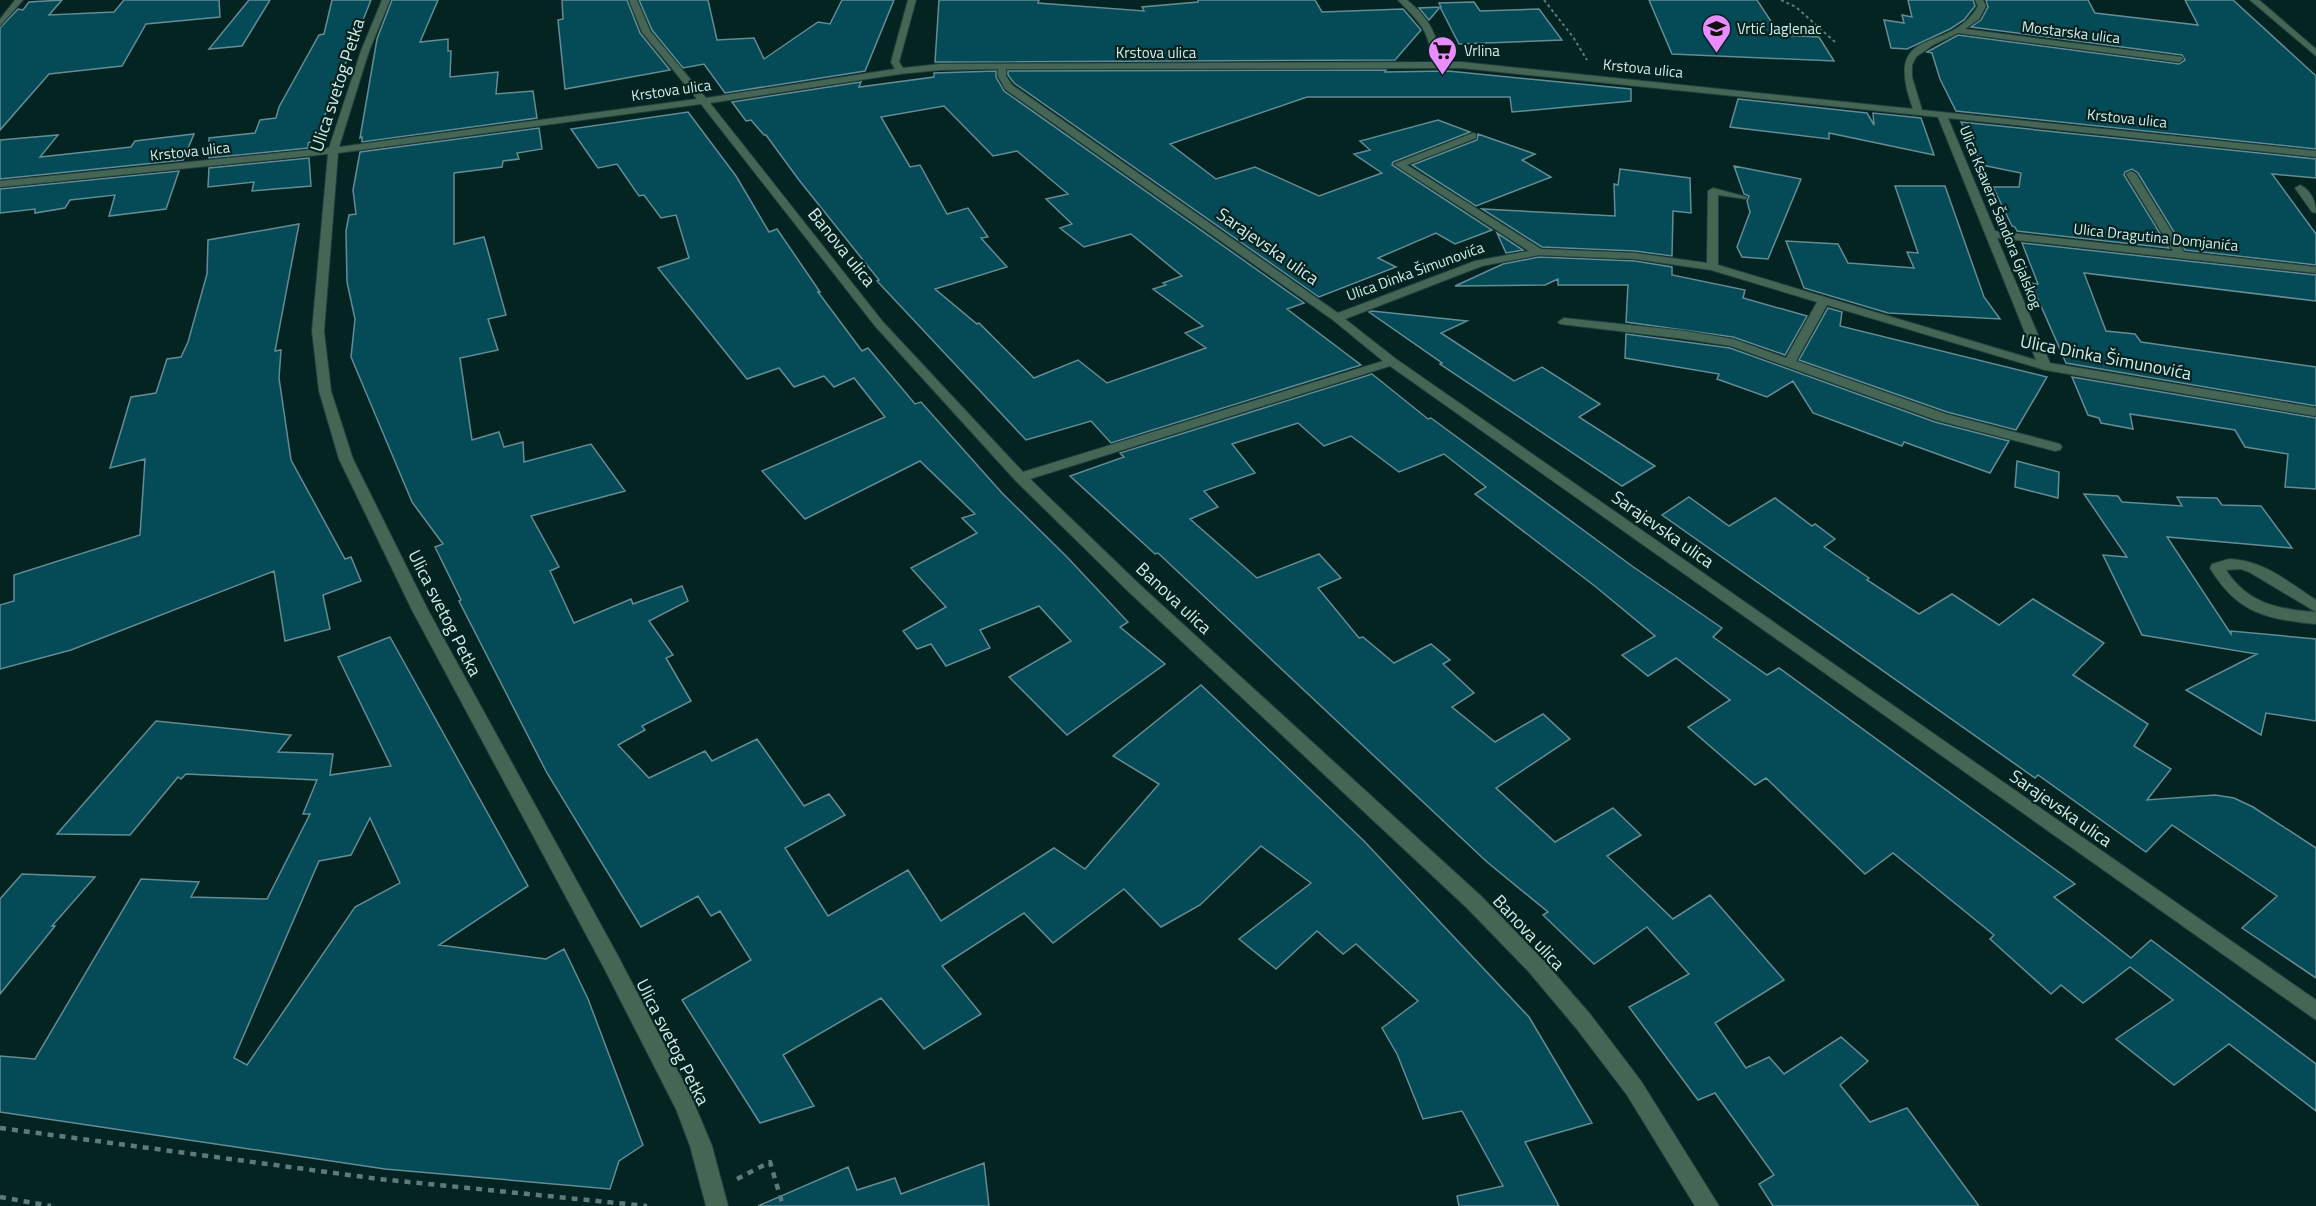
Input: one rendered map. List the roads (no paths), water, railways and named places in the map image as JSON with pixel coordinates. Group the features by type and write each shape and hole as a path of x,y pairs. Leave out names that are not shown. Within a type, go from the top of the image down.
{"street":[{"path":"0,24 19,0"},
{"name":"Ulica svetog Petka","path":"386,0 365,51 333,151 318,331 325,391 346,459 420,610 611,962 684,1103 701,1146 716,1198"},
{"name":"Banova ulica","path":"633,0 646,32 879,324 1020,477 1168,620 1474,902 1536,966 1583,1021 1634,1088 1708,1206"},
{"path":"900,71 895,62 912,0"},
{"path":"1402,0 1426,21 1434,37 1437,64"},
{"path":"1918,111 1908,82 1907,64 1912,54 1920,48 1959,31 1980,13 1982,6 1979,0"},
{"path":"2254,0 2316,54"},
{"name":"Mostarska ulica","path":"1959,31 2179,59"},
{"name":"Krstova ulica","path":"0,184 333,151 703,101 900,71 940,68 1437,64 1918,111 2316,154"},
{"name":"Sarajevska ulica","path":"1002,68 1002,76 1008,87 1337,318 1392,362 2316,1011"},
{"name":"Ulica Ksavera Šandora Gjalskog","path":"1941,114 2045,366"},
{"path":"1473,136 1399,164 1539,252"},
{"path":"2131,174 2180,254"},
{"path":"2300,188 2316,210"},
{"path":"1712,267 1713,191 1742,197"},
{"name":"Ulica Dragutina Domjanića","path":"1992,234 2316,270"},
{"name":"Ulica Dinka Šimunovića","path":"1337,318 1479,263 1539,252 1635,256 1712,267 2045,366 2316,412"},
{"path":"1790,362 1823,301"},
{"path":"1564,322 1685,335 1733,343 1941,417 2055,447"},
{"path":"1020,477 1392,362"},
{"path":"2316,607 2267,574 2247,564 2226,563 2217,568 2228,587 2248,604 2275,614 2316,618"}],"place":[{"name":"Vrtić Jaglenac","path":"1716,54"},
{"name":"Vrlina","path":"1443,76"}]}
